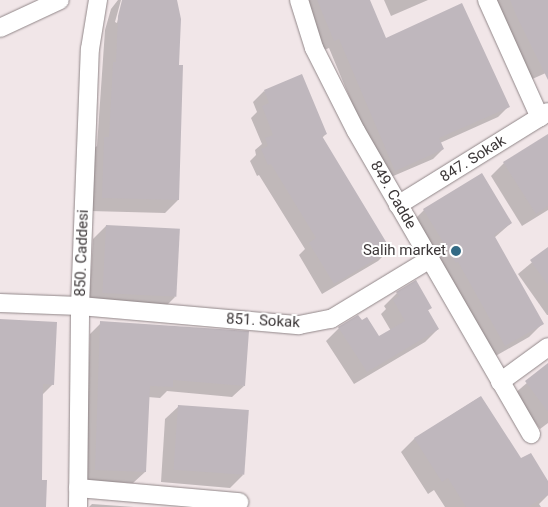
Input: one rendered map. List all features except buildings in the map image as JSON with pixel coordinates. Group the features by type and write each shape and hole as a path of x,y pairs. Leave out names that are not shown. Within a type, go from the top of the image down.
{"street":[{"path":"0,28 60,0"},
{"name":"850. Caddesi","path":"78,507 80,306 90,49 98,0"},
{"name":"849. Cadde","path":"299,0 314,48 356,131 531,434"},
{"path":"487,0 544,115"},
{"name":"847. Sokak","path":"398,205 544,115"},
{"name":"851. Sokak","path":"0,303 80,306 299,325 331,319 430,260"},
{"path":"500,382 548,347"},
{"path":"78,488 239,502"}],"place":[{"name":"Salih market","path":"456,251"}]}
